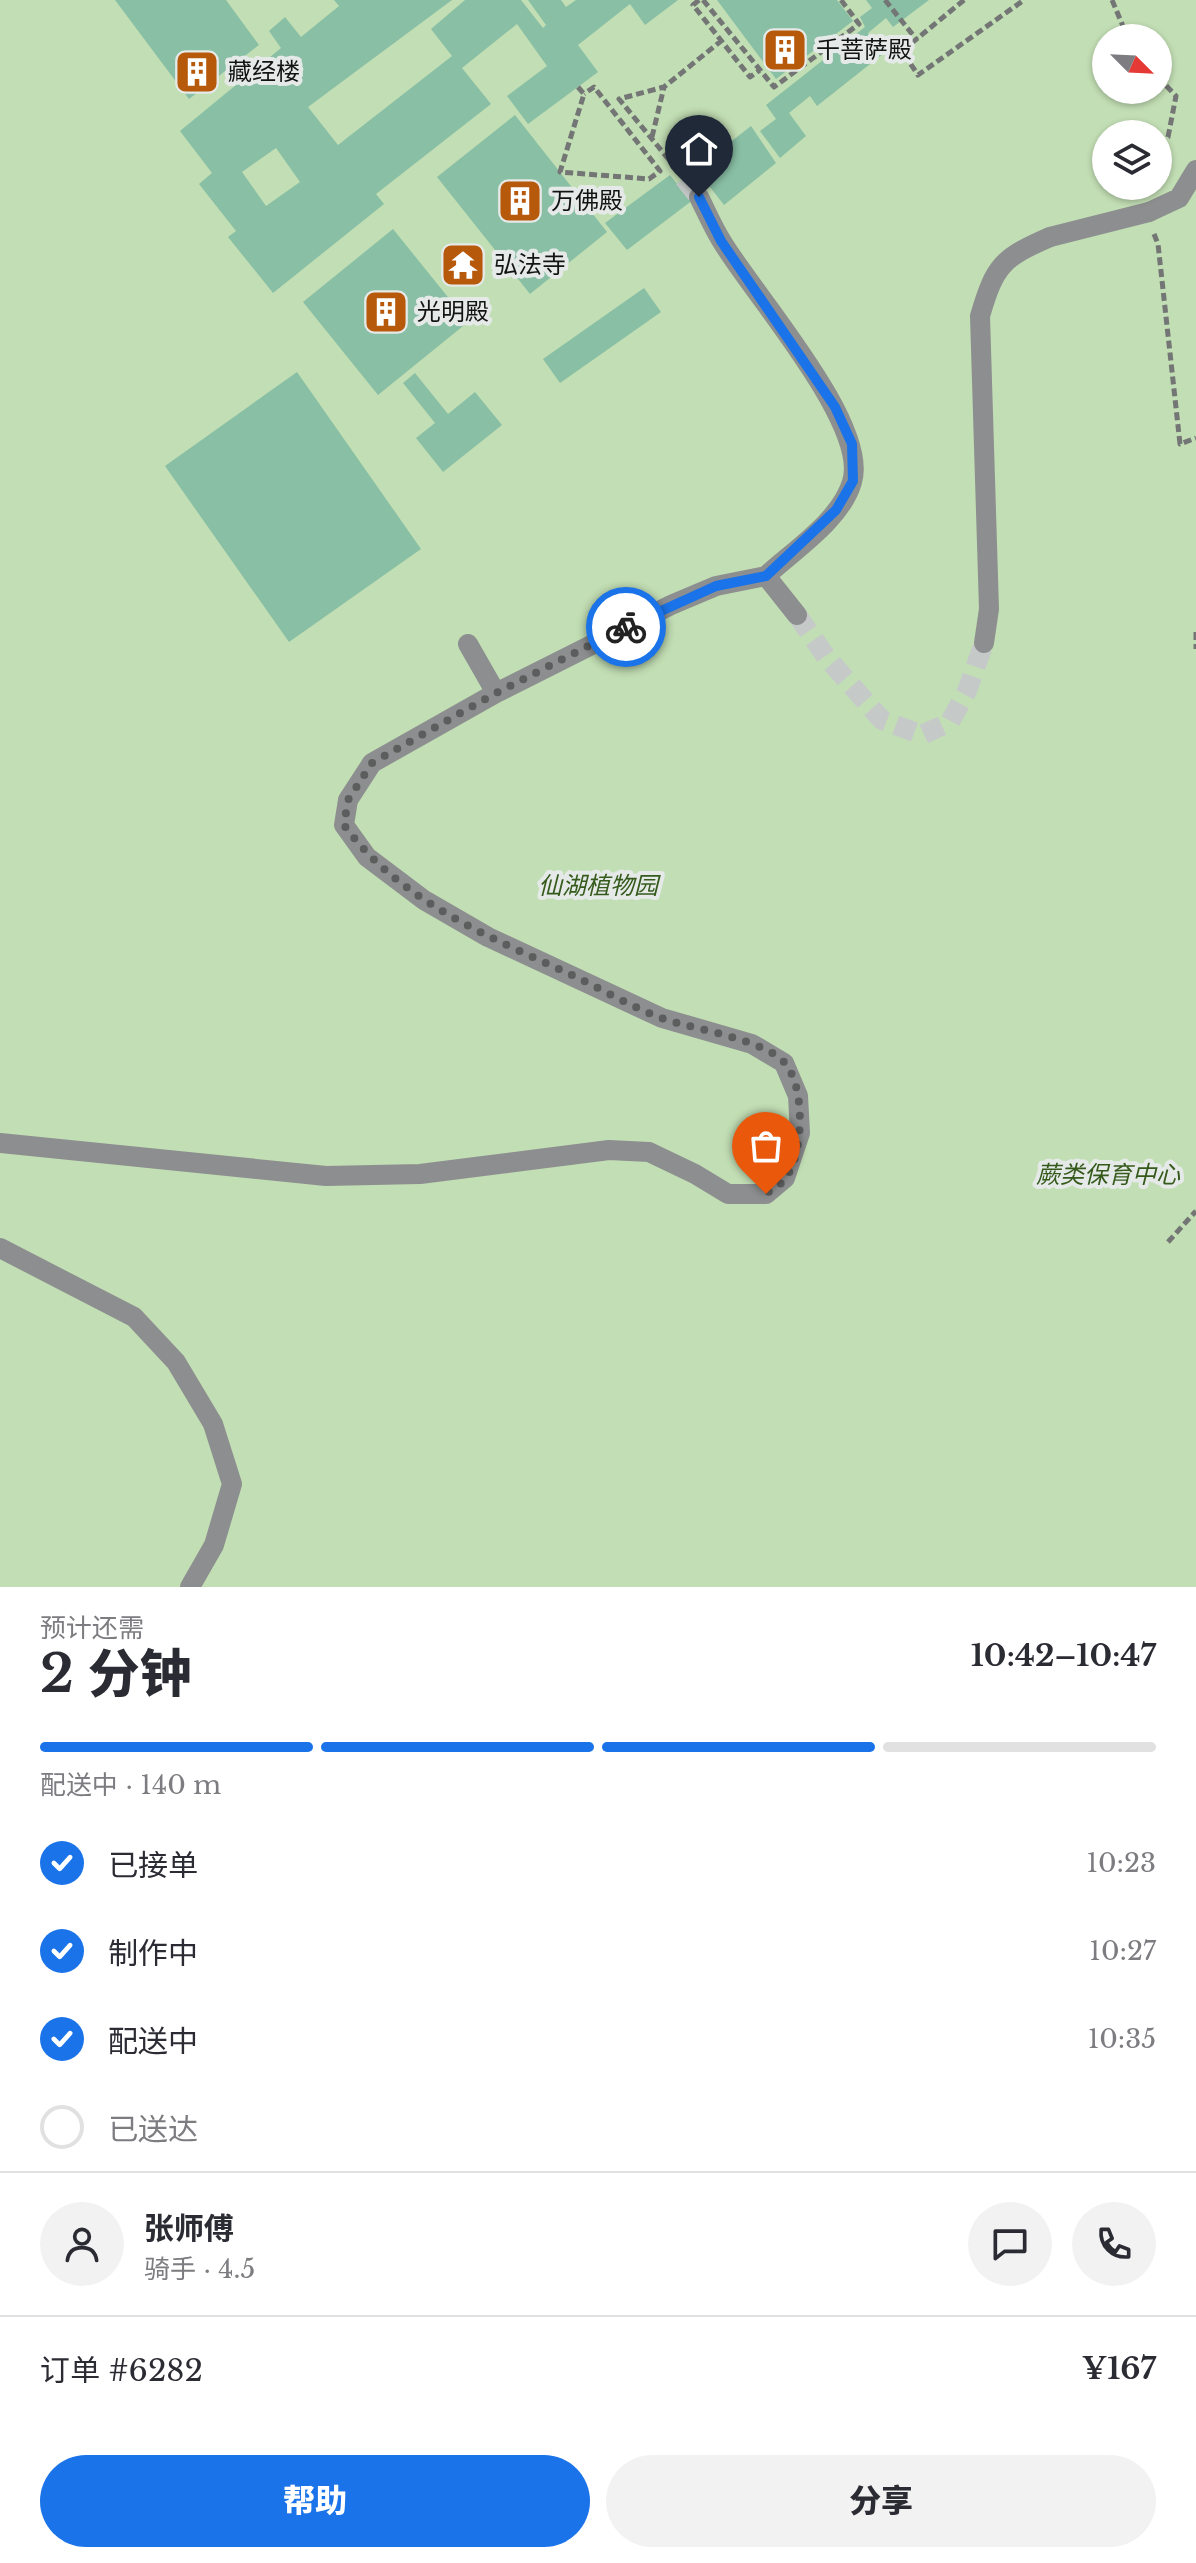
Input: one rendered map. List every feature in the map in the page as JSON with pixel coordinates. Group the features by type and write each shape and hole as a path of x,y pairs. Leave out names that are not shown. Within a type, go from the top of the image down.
{"lane":[{"path":"984,643 989,609 980,316 990,280 1012,254 1050,237 1150,220 1179,198 1196,170"},
{"path":"0,1143 326,1176 420,1174 609,1150 649,1152 728,1194 766,1194 785,1178 800,1133 798,1096 784,1063 752,1044 662,1018 488,937 424,900 367,857 344,825 348,800 372,763 496,693 671,605 716,586 766,576 836,510 853,481 852,444 835,407 721,241 699,197"},
{"path":"766,576 797,615"},
{"path":"468,644 496,693"},
{"path":"0,1248 134,1317 176,1362 213,1424 232,1484 214,1545 190,1587"}],"path":[{"path":"760,70 750,77 693,5 701,0 760,70 774,87 859,24 841,0"},
{"path":"885,0 917,40"},
{"path":"964,0 902,51 918,75 1024,0"},
{"path":"1112,0 1122,24"},
{"path":"684,178 619,99 664,87 721,41"},
{"path":"578,87 584,94"},
{"path":"594,87 660,171 649,179 560,172 584,94 594,87"},
{"path":"652,138 664,87"},
{"path":"1171,120 1176,96 1172,92"},
{"path":"626,128 636,120"},
{"path":"1150,220 1158,244 1180,444 1196,438"},
{"path":"1196,632 1196,649"},
{"path":"1168,1242 1196,1211"}],"green space":[{"name":"仙湖植物园","path":"0,0 1196,0 1196,1587 0,1587"}],"building":[{"name":"藏经楼","path":"115,0 226,0 259,45 189,99"},
{"path":"334,0 452,0 308,107 338,145 452,56 431,29 465,0 521,0 543,28 546,25 528,0 561,0 566,7 576,0 678,0 645,25 630,4 578,45 598,72 528,124 507,96 547,66 517,24 462,68 491,104 376,194 384,204 273,293 228,237 236,231 199,184 212,173 180,131 281,48 269,31 285,17 301,37 339,6","holes":["276,148 300,182 266,206 242,172"]},
{"name":"千菩萨殿","path":"717,0 837,0 853,21 776,79"},
{"path":"866,0 929,0 893,27 886,18 868,33 884,53 817,106 810,96 789,113 806,136 780,158 760,131 776,119 766,105 865,27 860,17 872,8"},
{"name":"万佛殿","path":"515,115 607,232 530,294 437,177"},
{"path":"751,126 776,163 724,205 710,187 627,250 605,223 670,175 677,184"},
{"name":"光明殿","path":"393,229 468,322 378,395 303,302"},
{"path":"644,288 661,312 560,383 543,359"},
{"path":"297,372 421,549 289,642 165,466"},
{"path":"415,373 448,414 475,392 502,425 443,472 416,438 435,423 403,383"}],"tunnel":[{"path":"684,178 699,197"},
{"path":"797,615 827,658 882,720 922,735 950,722 967,691 984,643"}],"way so far":[{"path":"626,627 496,693 372,763 348,800 344,825 367,857 424,900 488,937 662,1018 752,1044 784,1063 798,1096 800,1133 785,1178 766,1194"}],"place":[{"name":"千菩萨殿","path":"785,50"},
{"name":"藏经楼","path":"197,72"},
{"name":"万佛殿","path":"520,201"},
{"name":"弘法寺","path":"463,265"},
{"name":"光明殿","path":"386,312"}],"route":[{"path":"626,627 716,586 766,576 836,510 853,481 852,444 835,407 721,241 699,197"}],"park label":[{"name":"蕨类保育中心","path":"1108,1175"}]}
